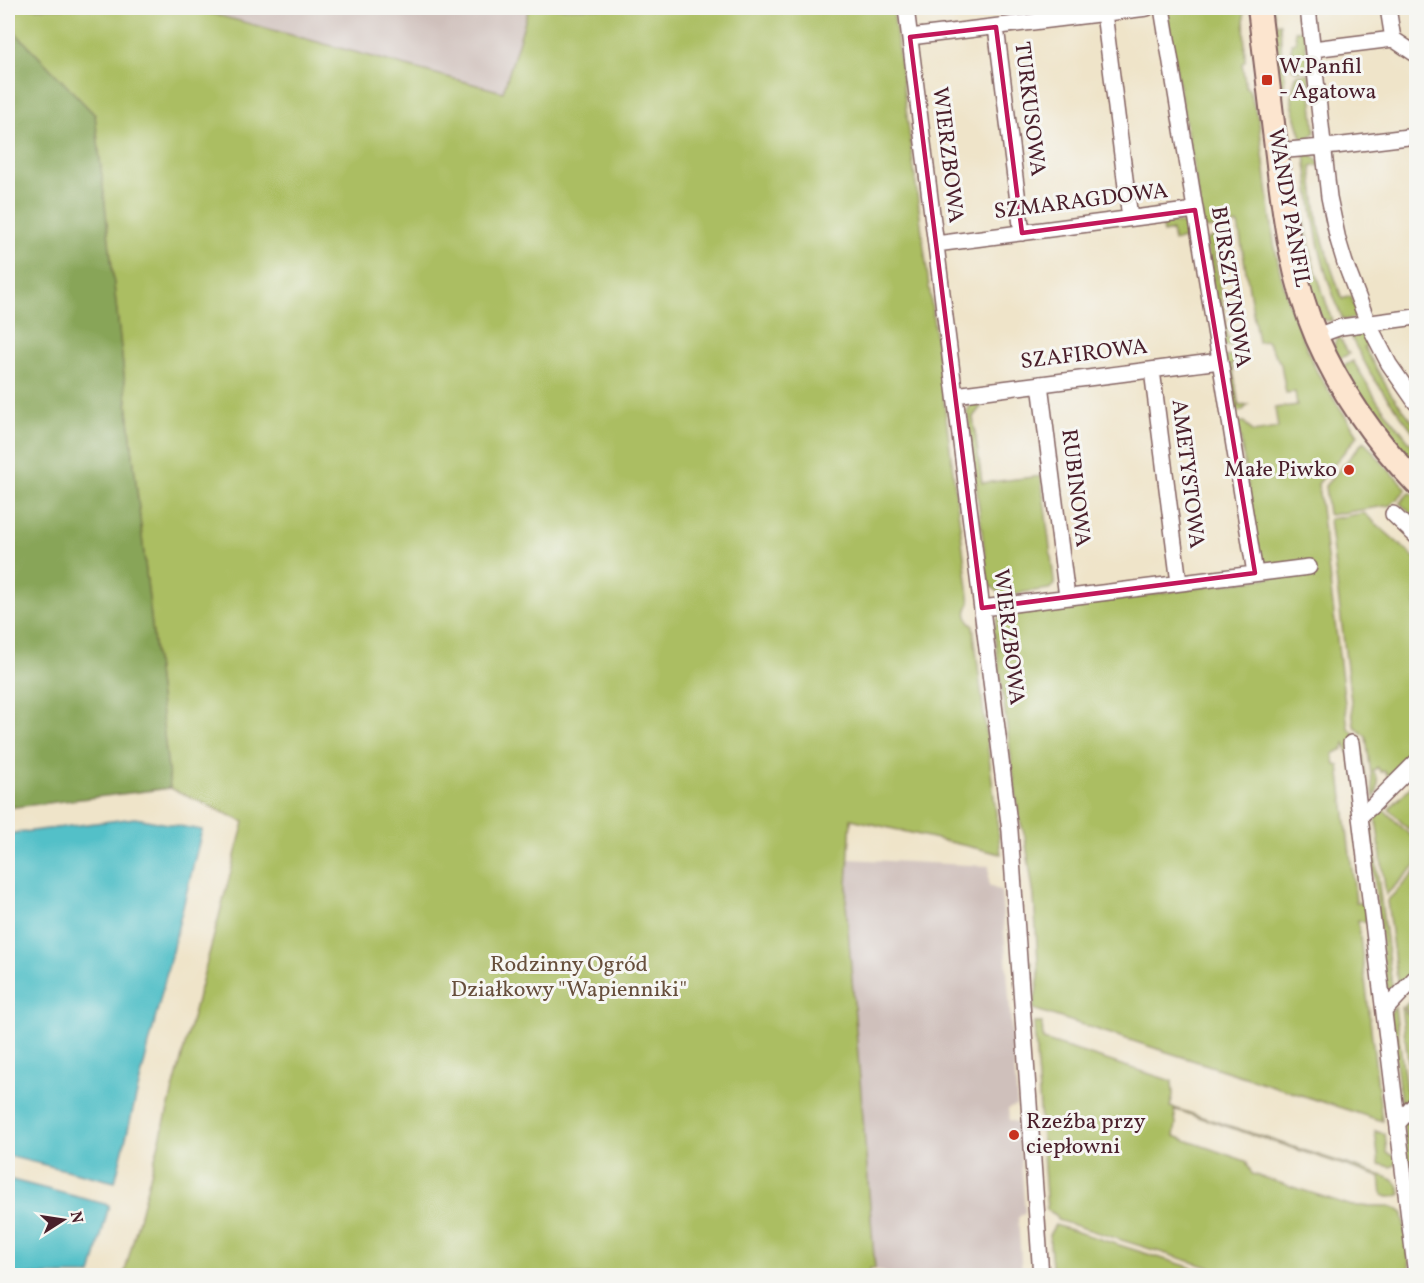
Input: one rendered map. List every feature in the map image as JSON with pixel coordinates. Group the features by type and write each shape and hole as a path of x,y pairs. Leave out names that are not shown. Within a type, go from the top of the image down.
{"street":[{"name":"WIERZBOWA","path":"906,8 1011,837 1041,1275"},
{"path":"910,37 1147,8"},
{"name":"BURSZTYNOWA","path":"1162,8 1255,573"},
{"name":"WANDY PANFIL","path":"1259,8 1288,240 1298,282 1316,336 1350,400 1369,430 1416,483"},
{"path":"1308,8 1334,224 1345,263 1368,323 1389,364 1416,403"},
{"path":"1388,8 1392,39"},
{"path":"1104,13 1130,218"},
{"name":"TURKUSOWA","path":"996,27 1022,233"},
{"path":"1312,49 1392,39 1416,53"},
{"path":"1276,151 1416,136"},
{"name":"SZMARAGDOWA","path":"936,243 1195,210"},
{"path":"1316,336 1341,327 1416,317"},
{"name":"SZAFIROWA","path":"955,395 1220,361"},
{"name":"AMETYSTOWA","path":"1152,370 1179,583"},
{"name":"RUBINOWA","path":"1040,384 1067,597"},
{"path":"1393,514 1416,536"},
{"name":"AMETYSTOWA","path":"982,608 1309,567"},
{"path":"1351,743 1416,1273"},
{"path":"1360,816 1416,762"},
{"path":"1384,1011 1416,977"},
{"path":"1398,1123 1416,1103"}],"highlighted area":[{"path":"996,27 1022,233 1195,210 1255,573 982,608 910,37"}],"shaded area":[{"path":"191,8 529,8 503,92"},
{"path":"849,859 989,866 989,886 1001,891 1017,1102 1017,1105 1008,1109 1009,1120 1018,1123 1025,1212 1018,1218 1022,1273 1029,1275 893,1276 875,1269 846,903"}],"green space":[{"name":"Rodzinny Ogród Działkowy \"Wapienniki\"","path":"8,8 191,8 503,92 529,8 893,8 970,603 967,615 973,626 1001,854 851,819 846,903 875,1269 870,1268 868,1275 124,1275 244,822 170,788 95,115 8,25"},
{"path":"1165,8 1244,8 1245,61 1242,63 1246,88 1249,89 1259,122 1274,243 1281,275 1289,303 1317,372 1358,435 1318,484 1348,728 1361,740 1369,801 1364,802 1345,743 1343,749 1333,754 1335,765 1339,766 1356,902 1365,904 1367,923 1358,920 1382,1121 1033,1009 1039,977 1034,897 1025,837 1019,817 994,629 998,618 1004,615 1311,572 1260,563 1238,422 1244,422 1253,432 1278,428 1275,408 1297,405 1295,392 1286,393 1281,364 1267,341 1258,342 1238,224 1206,229 1204,227"},
{"path":"1269,8 1273,8 1275,24 1280,23 1285,77 1282,105 1293,141 1287,138 1285,133"},
{"path":"8,25 95,115 170,788 8,808"},
{"path":"1304,30 1309,69 1296,71 1292,68 1291,43 1296,42 1295,31"},
{"path":"1309,73 1315,132 1303,141 1292,103 1292,93 1296,75"},
{"path":"1305,154 1314,156 1320,165 1311,167 1318,223 1342,299 1351,296 1357,318 1343,320 1326,275 1314,220"},
{"path":"1298,187 1313,262 1332,321 1323,320 1320,317 1304,266 1292,188"},
{"path":"1162,224 1185,224 1187,227 1191,253 1187,253 1185,239 1174,241 1172,231 1163,233"},
{"path":"1215,237 1221,240 1222,244 1213,246 1228,339 1237,338 1230,346 1223,345 1206,242"},
{"path":"1363,331 1372,343 1364,347 1391,394 1416,426 1416,435 1371,374 1348,332"},
{"path":"1339,337 1349,354 1339,359 1334,348"},
{"path":"1228,356 1242,362 1232,364 1239,406 1248,405 1242,411 1234,410 1225,359"},
{"path":"1353,361 1378,402 1416,450 1416,470 1386,436 1342,367"},
{"path":"983,401 973,417 982,483 1041,476 1054,580 1054,585 1049,589 1002,595 991,586 988,580 967,412 971,404"},
{"path":"1364,441 1406,490 1391,505 1330,515 1328,514 1325,486"},
{"path":"1409,493 1416,497 1416,518 1400,503"},
{"path":"1364,513 1416,559 1416,752 1390,778 1377,767 1373,771 1378,784 1374,798 1366,737 1354,726 1329,519"},
{"path":"1416,781 1416,834 1389,809"},
{"path":"1380,806 1416,841 1416,865 1386,895 1375,811"},
{"path":"1370,814 1393,994 1388,997 1367,817"},
{"path":"1416,871 1416,968 1398,987 1387,901"},
{"path":"1026,962 1032,962 1033,977 1028,998"},
{"path":"1416,995 1416,1020 1404,1007"},
{"path":"1395,1007 1408,1106 1402,1111 1390,1013"},
{"path":"1401,1007 1416,1023 1416,1093 1413,1097"},
{"path":"1034,1023 1042,1023 1043,1040 1172,1081 1173,1095 1170,1107 1394,1181 1401,1194 1394,1197 1385,1196 1382,1195 1380,1177 1174,1109 1176,1124 1174,1136 1246,1161 1252,1174 1352,1206 1389,1206 1397,1209 1403,1214 1411,1275 1234,1275 1057,1220 1056,1215 1047,1210"},
{"path":"1408,1115 1416,1184 1416,1227 1403,1120"},
{"path":"1375,1131 1385,1134 1387,1153 1397,1157 1395,1165 1391,1167 1379,1164"},
{"path":"1055,1225 1215,1275 1053,1275 1049,1235"}],"water":[{"path":"135,818 202,830 115,1182 8,1156 8,834"},
{"path":"8,1179 109,1205 91,1275 8,1275"}],"place":[{"name":"W.Panfil - Agatowa","path":"1267,80"},
{"name":"Małe Piwko","path":"1349,470"},
{"name":"Rzeźba przy ciepłowni","path":"1014,1135"}]}
